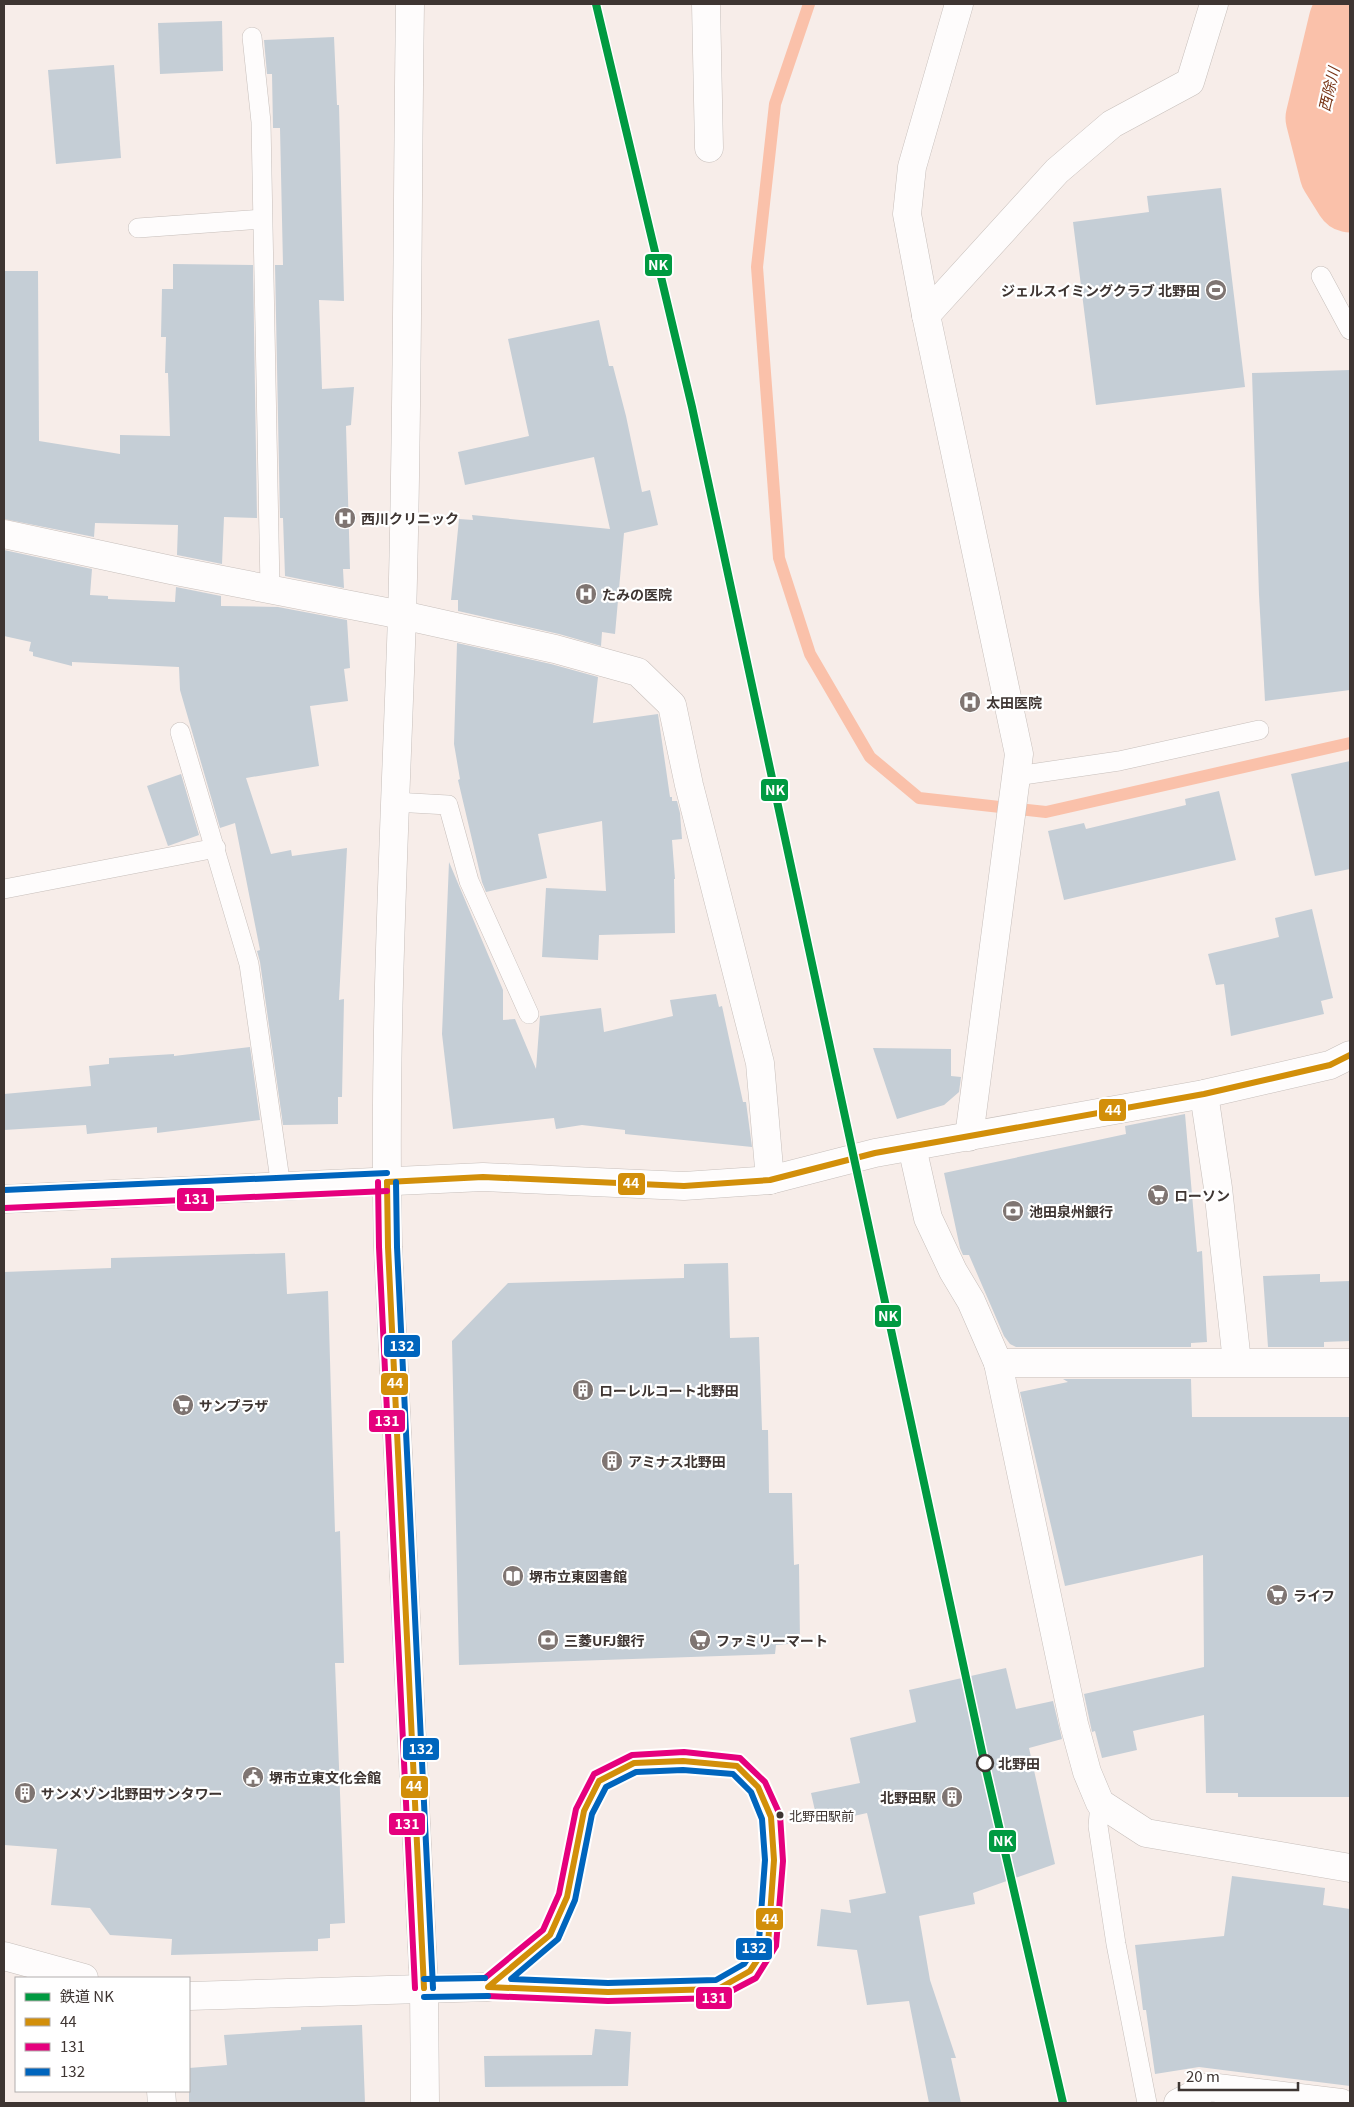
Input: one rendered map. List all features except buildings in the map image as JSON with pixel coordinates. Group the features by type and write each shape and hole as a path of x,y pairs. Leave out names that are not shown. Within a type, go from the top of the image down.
{"street":[{"path":"410,4 402,615 394,802 386,1182 424,1988 425,2103"},
{"path":"706,4 709,148"},
{"path":"959,4 912,166 907,214 926,315 1019,754 969,1137"},
{"path":"926,315 1057,171 1112,124 1190,82 1214,4"},
{"path":"4,534 171,570 402,615 555,649 638,672 672,705 689,785 760,1063 770,1180"},
{"path":"4,1199 483,1177 684,1186 770,1180 852,1157 1204,1094 1330,1065 1350,1056"},
{"path":"1204,1094 1218,1188 1237,1362"},
{"path":"912,1147 928,1218 953,1271 971,1301 998,1363 1074,1724 1087,1772 1100,1803 1146,1832 1350,1868"},
{"path":"998,1363 1237,1362 1350,1364"},
{"path":"4,1956 80,1977"},
{"path":"190,1996 488,1987"},
{"path":"1178,2103 1209,2087 1300,2101 1342,2103"}],"lane":[{"path":"252,37 261,122 270,588"},
{"path":"138,228 262,219"},
{"path":"1321,276 1350,330"},
{"path":"1016,776 1119,761 1259,730"},
{"path":"180,732 249,964 281,1187"},
{"path":"394,802 448,805 469,881 529,1014"},
{"path":"4,889 216,848"},
{"path":"683,1761 737,1766 758,1787 771,1817 774,1860 768,1944 750,1971 718,1989 608,1992 488,1987 550,1935 567,1897 584,1811 599,1781 634,1762 683,1761"},
{"path":"1100,1803 1098,1826 1115,1934 1148,2103"}],"waterway":[{"path":"809,4 775,104 757,267 779,558 810,654 870,757 919,798 1046,812 1350,743"},
{"name":"西除川","path":"1350,7 1344,22 1321,118 1335,173 1350,197"}],"rail line":[{"name":"NK","path":"596,4 692,407 984,1761 1063,2103"}],"transit line":[{"name":"44","path":"387,1182 483,1177 684,1186 770,1180 875,1153 1204,1094 1330,1065 1350,1055"},
{"name":"132","path":"4,1190 387,1173"},
{"name":"131","path":"378,1182 379,1247 415,1988"},
{"name":"44","path":"387,1182 388,1247 424,1988"},
{"name":"132","path":"396,1182 397,1247 433,1988"},
{"name":"131","path":"4,1208 387,1191"},
{"name":"131","path":"485,1978 543,1930 559,1894 576,1809 594,1774 632,1755 684,1752 740,1758 765,1782 780,1815 783,1861 776,1946 756,1978 718,1998 608,2001 488,1996"},
{"name":"44","path":"683,1761 737,1766 758,1787 771,1817 774,1860 768,1944 750,1971 718,1989 608,1992 488,1987 550,1935 567,1897 584,1811 599,1781 634,1763 683,1761"},
{"name":"132","path":"683,1770 733,1774 751,1792 762,1819 765,1860 759,1941 744,1964 716,1980 608,1983 511,1979 558,1939 575,1900 592,1814 606,1787 636,1772 683,1770"},
{"name":"132","path":"424,1979 485,1978"},
{"name":"132","path":"424,1997 488,1996"}],"place":[{"name":"ジェルスイミングクラブ 北野田","path":"1216,290"},
{"name":"西川クリニック","path":"345,518"},
{"name":"たみの医院","path":"586,594"},
{"name":"太田医院","path":"970,702"},
{"name":"ローソン","path":"1158,1195"},
{"name":"池田泉州銀行","path":"1013,1211"},
{"name":"ローレルコート北野田","path":"583,1390"},
{"name":"サンプラザ","path":"183,1405"},
{"name":"アミナス北野田","path":"612,1461"},
{"name":"堺市立東図書館","path":"513,1576"},
{"name":"ライフ","path":"1277,1595"},
{"name":"三菱UFJ銀行","path":"548,1640"},
{"name":"ファミリーマート","path":"700,1640"},
{"name":"北野田","path":"985,1763"},
{"name":"堺市立東文化会館","path":"253,1777"},
{"name":"サンメゾン北野田サンタワー","path":"25,1793"},
{"name":"北野田駅","path":"952,1797"},
{"name":"北野田駅前","path":"780,1815"}]}
